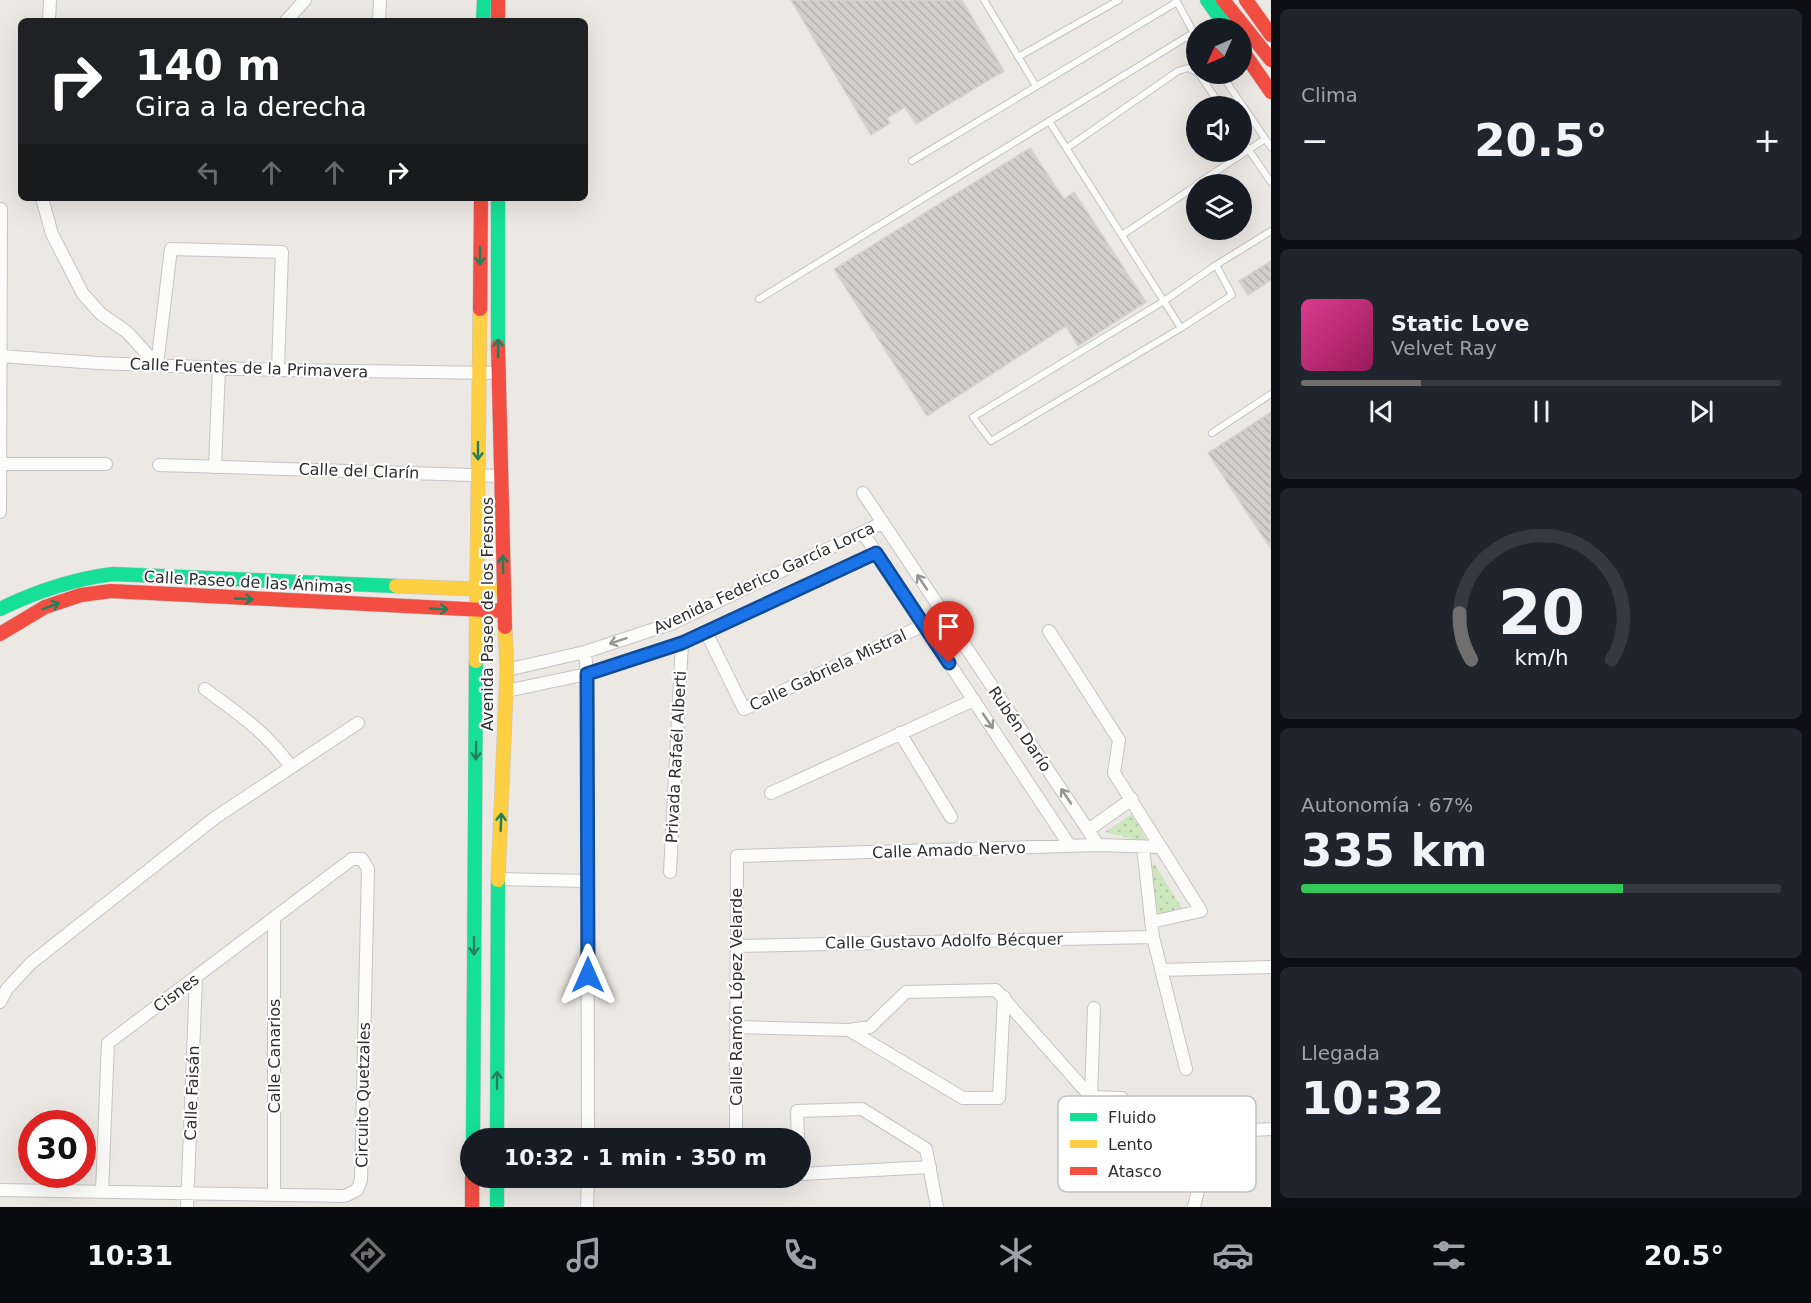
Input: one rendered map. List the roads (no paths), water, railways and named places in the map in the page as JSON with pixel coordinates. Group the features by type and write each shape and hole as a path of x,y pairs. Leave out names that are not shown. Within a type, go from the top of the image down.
{"main road":[{"path":"483,18 484,0"},
{"path":"498,0 498,18"},
{"path":"1207,0 1220,18"},
{"path":"1223,0 1265,39"},
{"path":"1246,0 1265,39 1271,60"},
{"path":"1252,64 1271,92"},
{"name":"Avenida Paseo de los Fresnos","path":"473,1128 481,201"},
{"name":"Avenida Paseo de los Fresnos","path":"497,1128 498,879 507,670 498,373 498,201"},
{"name":"Calle Paseo de las Ánimas","path":"0,609 39,591 79,578 113,573 504,590"},
{"name":"Calle Paseo de las Ánimas","path":"0,634 45,607 81,595 111,591 504,611"},
{"path":"475,845 500,846"},
{"path":"472,1188 472,1207"},
{"path":"497,1188 497,1207"}],"street":[{"path":"49,18 50,0"},
{"path":"289,18 305,0"},
{"path":"379,18 380,0"},
{"path":"43,201 52,234 83,294 101,314 127,332 157,364"},
{"path":"0,512 1,209"},
{"path":"157,364 171,249 282,252 278,370"},
{"name":"Calle Fuentes de la Primavera","path":"0,356 219,368 498,373"},
{"path":"215,467 219,368"},
{"path":"1,464 106,464"},
{"name":"Calle del Clarín","path":"159,465 502,476"},
{"name":"Rubén Darío","path":"863,493 1098,844"},
{"name":"Avenida Federico García Lorca","path":"507,670 585,652 673,623 882,523"},
{"name":"Rubén Darío","path":"863,533 1070,846"},
{"name":"Avenida Federico García Lorca","path":"506,691 587,674 682,643 876,553"},
{"name":"Calle Gabriela Mistral","path":"706,632 744,710 924,626"},
{"path":"1049,631 1119,741 1114,773 1201,911 1151,922"},
{"name":"Privada Rafaél Alberti","path":"670,872 682,643"},
{"path":"585,652 587,674 588,1128"},
{"path":"205,689 255,726 275,746 291,768"},
{"path":"771,793 974,700"},
{"path":"0,1002 7,989 31,963 216,816 358,723"},
{"path":"900,733 951,817"},
{"path":"1088,830 1132,800"},
{"name":"Calle Amado Nervo","path":"737,856 1098,844 1161,847"},
{"path":"1143,847 1153,937 1186,1069"},
{"name":"Calle Ramón López Velarde","path":"736,1128 737,856"},
{"name":"Cisnes","path":"102,1191 108,1043 351,858 362,859"},
{"name":"Circuito Quetzales","path":"0,1190 345,1196 357,1190 362,1180 368,869 362,859"},
{"path":"498,879 588,881"},
{"name":"Calle Canarios","path":"274,918 274,1195"},
{"name":"Calle Gustavo Adolfo Bécquer","path":"736,946 1153,937"},
{"path":"1161,970 1271,967"},
{"name":"Calle Faisán","path":"187,1207 196,978"},
{"path":"735,1027 849,1030 870,1027 906,992 996,990 1090,1096"},
{"path":"849,1030 963,1098 999,1098 1004,997"},
{"path":"1091,1096 1094,1008"},
{"path":"797,1128 796,1111 862,1108 926,1149 937,1207"},
{"path":"1256,1130 1271,1129"},
{"path":"811,1173 930,1167"},
{"path":"587,1207 588,1188"},
{"path":"1194,1207 1198,1192"}],"lane":[{"path":"984,0 1036,86"},
{"path":"1018,57 1119,0"},
{"path":"912,161 1176,1 1186,19"},
{"path":"759,299 1049,121 1186,41"},
{"path":"1067,148 1178,71 1186,69"},
{"path":"1228,84 1271,147"},
{"path":"1049,121 1181,328"},
{"path":"1252,148 1265,139"},
{"path":"1252,154 1271,182"},
{"path":"1213,174 1231,162"},
{"path":"1122,235 1186,192"},
{"path":"1216,265 1232,295 1181,328 991,441 973,417 1164,301 1216,265 1271,231"},
{"path":"1212,433 1271,394"}]}
